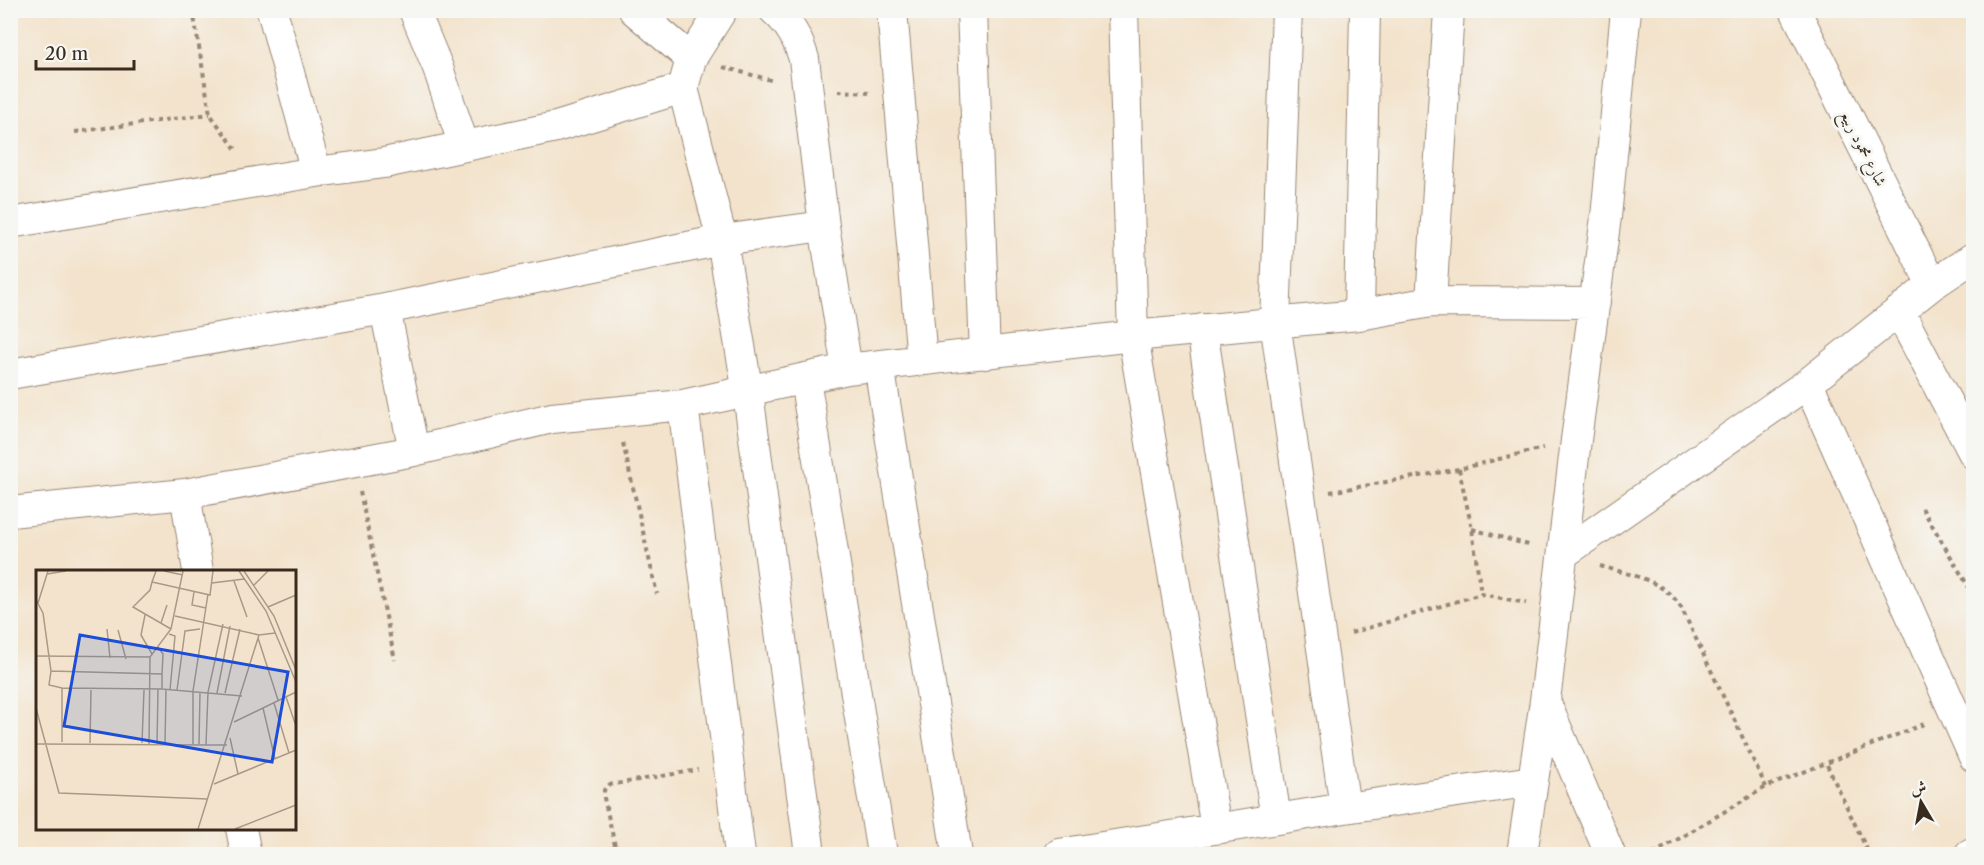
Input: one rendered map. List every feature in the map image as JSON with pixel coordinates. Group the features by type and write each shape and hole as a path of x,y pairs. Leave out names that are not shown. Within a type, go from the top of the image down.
{"street":[{"path":"272,10 316,172"},
{"path":"414,10 438,68 464,146"},
{"path":"634,10 691,59"},
{"path":"722,10 691,59 683,88 722,240 748,393 810,855"},
{"path":"774,10 790,26 804,59 824,226 847,369"},
{"path":"892,10 922,360"},
{"path":"972,10 985,354"},
{"path":"1123,10 1134,336 1216,828"},
{"path":"1287,10 1275,322 1345,808"},
{"path":"1359,315 1365,10"},
{"path":"1431,302 1449,10"},
{"path":"1522,855 1545,701 1595,303 1626,10"},
{"name":"شارع محمود ربيع","path":"1795,10 1932,285"},
{"path":"10,224 316,172 384,163 556,127 683,88"},
{"path":"10,374 385,309 722,240 824,226"},
{"path":"1563,554 1808,383 1932,285 1974,257"},
{"path":"10,512 185,494 414,451 552,418 683,405 748,393 847,369 1134,336 1359,315 1431,302 1595,303"},
{"path":"385,309 414,451"},
{"path":"1899,311 1974,454"},
{"path":"1202,329 1276,819"},
{"path":"879,365 957,855"},
{"path":"805,378 882,855"},
{"path":"1808,383 1974,758"},
{"path":"683,405 740,855"},
{"path":"185,494 198,570"},
{"path":"1545,701 1610,855"},
{"path":"1059,855 1216,828 1533,781"},
{"path":"241,829 246,855"}],"path":[{"path":"193,10 210,114 261,181"},
{"path":"75,132 210,114"},
{"path":"616,410 657,594"},
{"path":"1300,497 1459,469 1576,440"},
{"path":"354,462 395,660"},
{"path":"1459,469 1472,529 1481,594"},
{"path":"1922,508 1974,596"},
{"path":"1472,529 1659,584 1671,593 1681,607 1766,788"},
{"path":"1322,641 1481,594 1556,612"},
{"path":"1653,855 1766,788 1827,765 1954,711"},
{"path":"617,855 604,798 604,790 609,785 728,765"},
{"path":"1827,765 1869,855"}]}
